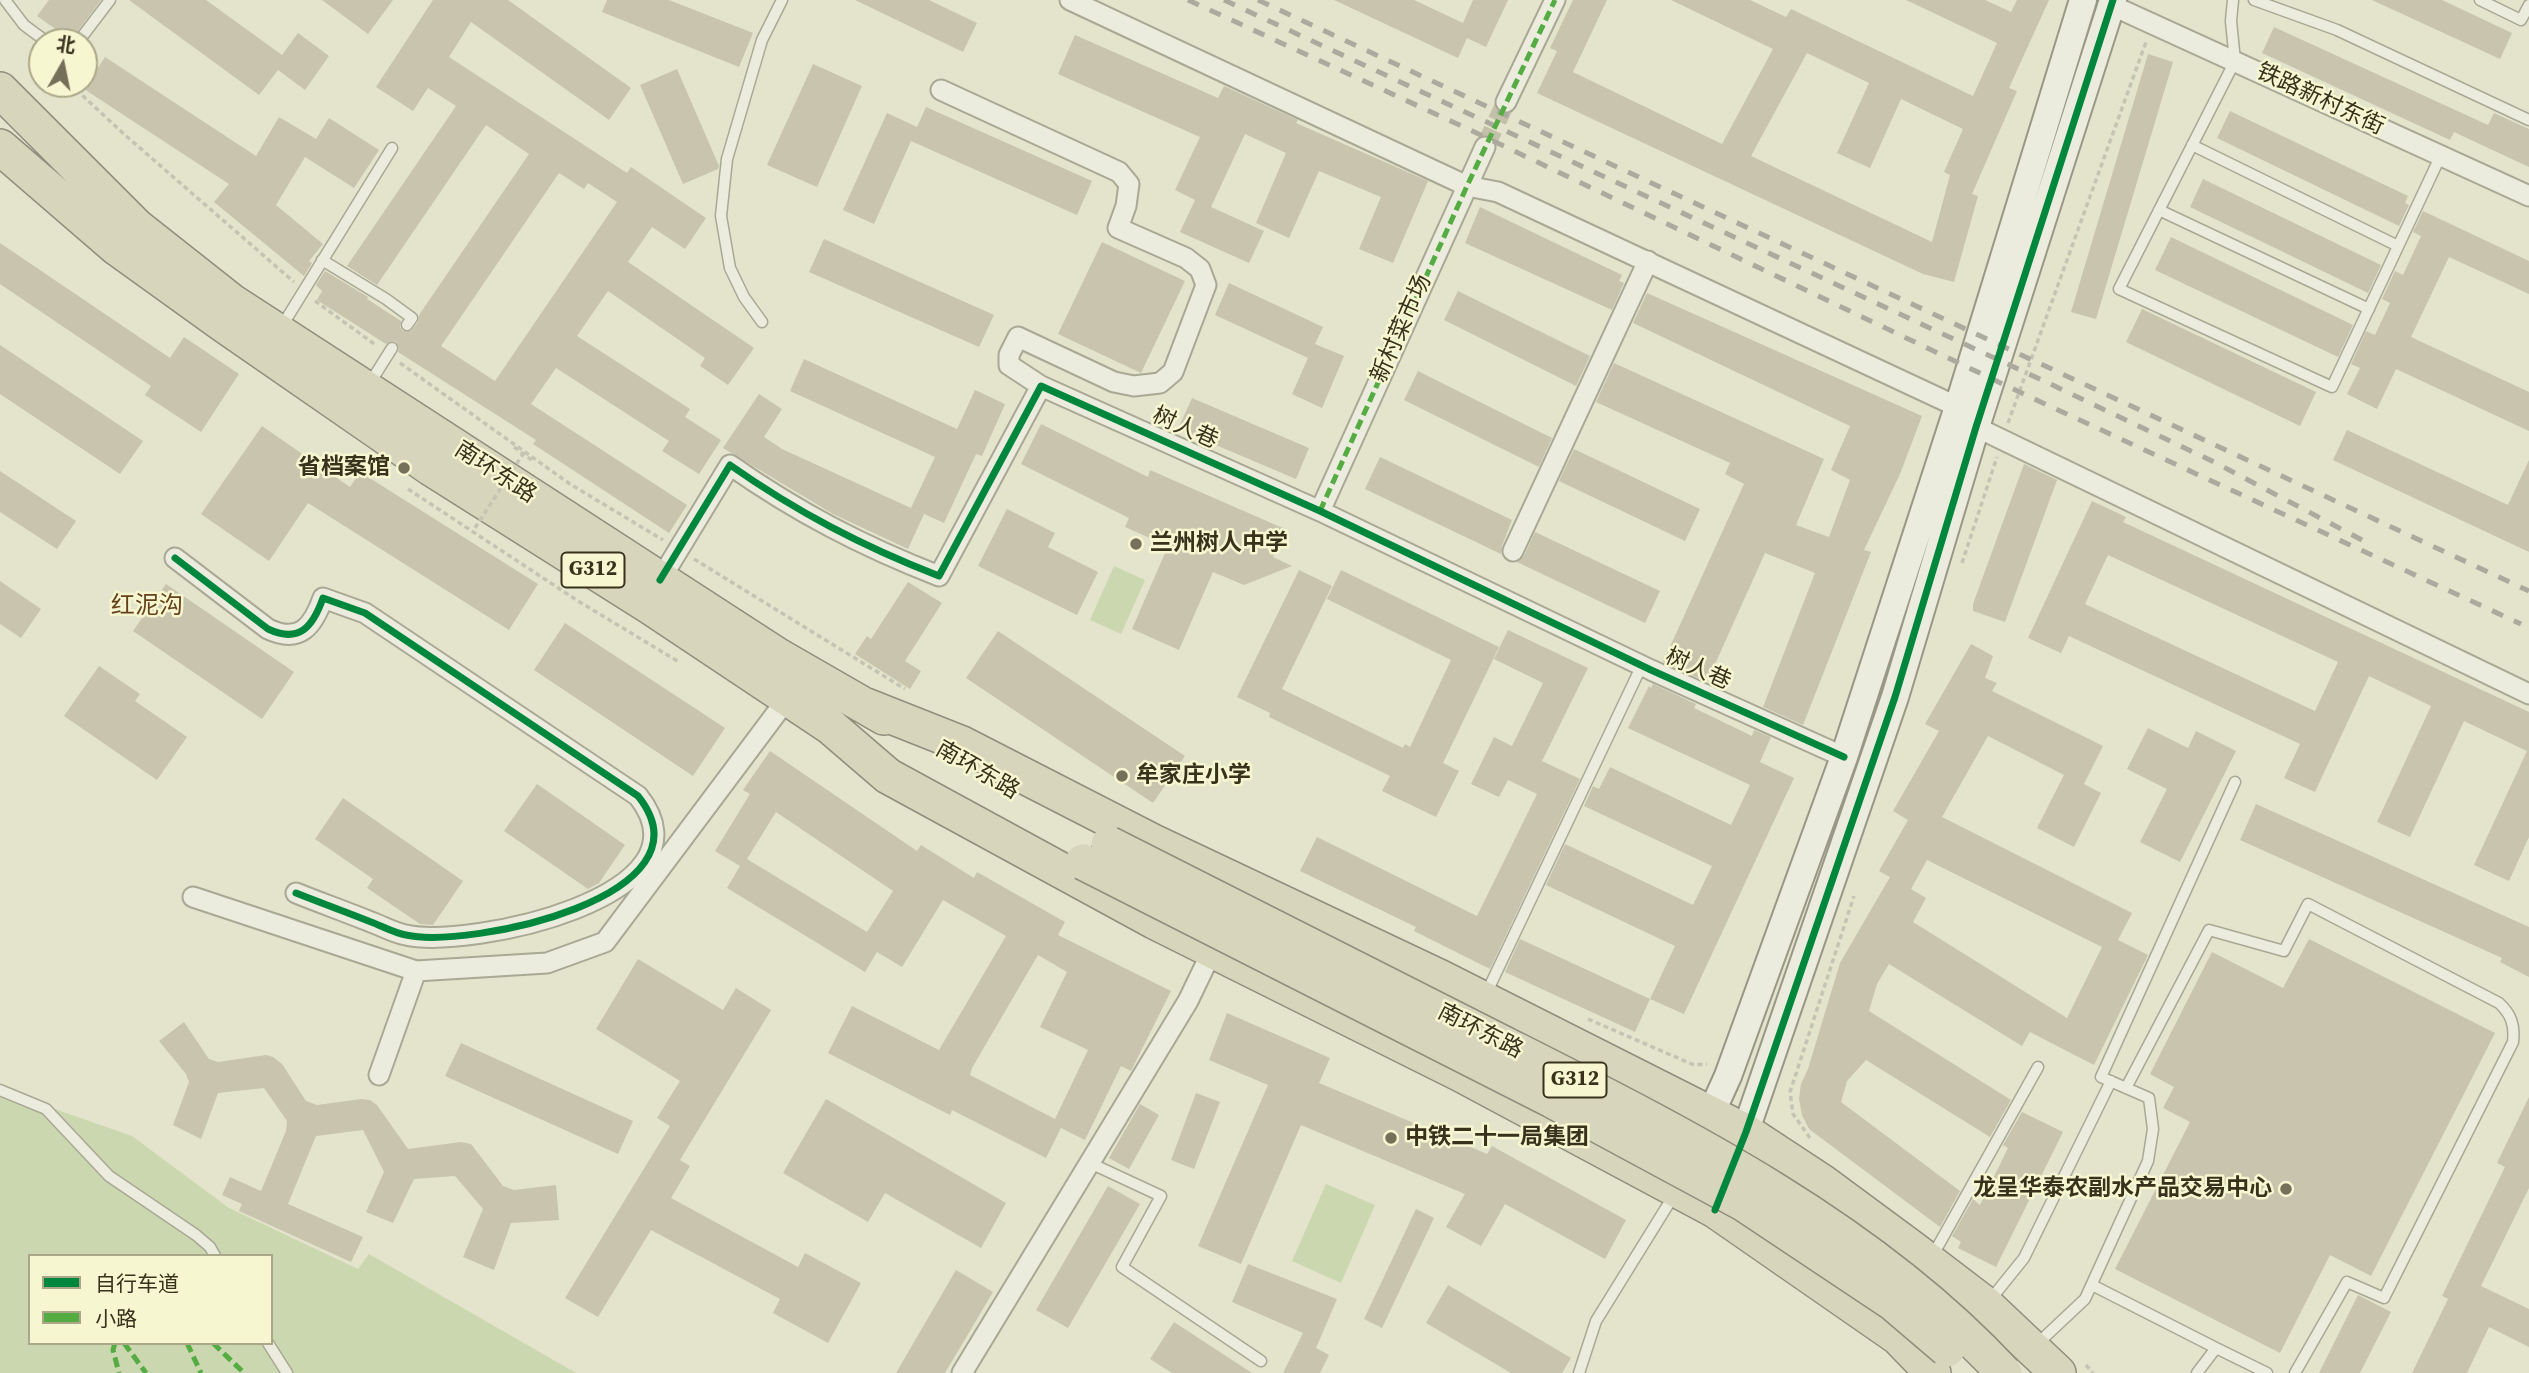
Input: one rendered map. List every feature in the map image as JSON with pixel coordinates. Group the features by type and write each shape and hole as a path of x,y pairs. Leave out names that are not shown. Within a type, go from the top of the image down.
{"highway":[{"name":"南环东路","path":"0,90 137,227 232,302 278,332 778,656 976,771 1096,853 1743,1203 1893,1303 1974,1373"},
{"name":"南环东路","path":"0,147 116,247 223,324 431,468 651,607 831,727 888,776 1056,870 1461,1074 1715,1210 1898,1337 1933,1373"},
{"path":"866,706 962,744 1153,842 1441,978 1746,1132 1822,1182 1986,1305 2058,1373"},
{"name":"南环东路","path":"831,727 1550,1067 1752,1175 1908,1282 2004,1373"}],"street":[{"path":"1070,0 1466,186 1498,192 1958,407"},
{"path":"1506,102 1555,0"},
{"path":"1677,1190 1728,1076 1844,757 1958,407 2083,0"},
{"path":"1715,1210 1746,1132 1895,697 1976,427 2112,2"},
{"name":"铁路新村东街","path":"2112,2 2153,24 2529,196"},
{"name":"树人巷","path":"942,90 1119,172 1129,184 1126,206 1118,228 1186,258 1200,269 1206,285 1173,372 1160,383 1134,386 1114,382 1018,337 1009,355 1009,365 1041,386 1320,511 1642,665 1844,757"},
{"name":"新村菜市场","path":"1320,511 1485,147"},
{"path":"1513,551 1648,261"},
{"path":"660,580 730,465 773,495 877,552 939,576 1041,386"},
{"path":"1976,427 2529,694"},
{"path":"175,558 278,634 289,635 310,626 317,617 324,598 365,613 638,796 648,808 653,821 650,868"},
{"path":"193,897 416,971 547,963 605,943 650,868 788,699"},
{"path":"296,893 406,936 460,937 533,923 600,899 650,868"},
{"path":"962,1373 1188,1001 1213,949"},
{"path":"379,1075 416,971"}],"lane":[{"path":"5,0 28,28"},
{"path":"89,28 110,0"},
{"path":"762,322 744,297 730,268 721,216 727,159 762,40 782,0"},
{"path":"2233,0 2231,21 2235,61 2119,289 2332,387 2441,155"},
{"path":"2254,0 2337,30 2529,120"},
{"path":"2480,0 2521,20 2529,5"},
{"path":"2192,145 2398,246"},
{"path":"278,332 392,148"},
{"path":"2159,210 2369,309"},
{"path":"323,260 412,318 407,325"},
{"path":"366,389 390,351"},
{"path":"1482,1001 1642,665"},
{"path":"2032,1349 2085,1299 2148,1161 2153,1129 2149,1098 2101,1077 2235,782"},
{"path":"2126,1088 2209,930 2284,951 2308,904 2499,1003 2507,1010 2514,1031 2513,1042 2384,1298 2347,1282 2295,1373"},
{"path":"1930,1262 2038,1067"},
{"path":"1986,1305 2024,1258 2111,1081"},
{"path":"0,1090 46,1109 109,1176 196,1235 214,1254"},
{"path":"1090,1163 1161,1196 1122,1267 1261,1361"},
{"path":"1579,1373 1596,1321 1677,1190"},
{"path":"2092,1285 2267,1373"},
{"path":"269,1345 287,1373"},
{"path":"2197,1373 2216,1348"}],"path":[{"path":"1960,570 2002,440 2153,24"},
{"path":"85,98 290,277 303,292 390,351 523,454 909,692"},
{"path":"478,419 570,484"},
{"path":"523,454 475,528 532,572"},
{"path":"1816,1143 1806,1135 1793,1114 1790,1092 1854,896"},
{"path":"1581,1016 1694,1065 1705,1065 1714,1060"}],"green space":[{"path":"1114,566 1145,580 1121,634 1090,620"},
{"path":"0,1090 132,1136 229,1208 358,1269 369,1254 576,1373 0,1373"},
{"path":"1326,1184 1375,1205 1341,1283 1292,1261"}],"building":[{"path":"49,0 101,0 80,28 54,28 37,16"},
{"path":"129,0 206,0 282,55 298,33 329,56 305,90 278,70 259,95"},
{"path":"322,0 393,0 368,34"},
{"path":"433,0 508,0 631,88 609,120 471,22 449,57 627,173 631,167 706,218 685,249 652,227 628,262 754,348 728,385 700,366 705,358 608,291 577,336 690,409 685,417 721,440 699,474 662,451 669,441 556,368 531,404 687,505 669,533 533,444 536,440 398,352 396,342 386,344 317,300 322,291 316,285 325,271 401,321 400,327 403,331 411,331 418,322 419,315 529,154 486,125 377,285 347,266 456,106 428,88 413,111 376,87","holes":["559,173 584,189 588,183 617,202 495,381 441,346"]},
{"path":"607,0 669,0 753,33 739,67 602,12"},
{"path":"855,0 929,0 977,23 963,52"},
{"path":"1334,0 1414,0 1463,23 1473,0 1508,0 1486,47 1467,38 1458,58"},
{"path":"1573,0 1607,0 1573,72 1722,144 1773,49 1671,0 1750,0 1786,17 1791,9 1973,96 1997,43 1906,0 1985,0 2011,12 2017,0 2049,0 2009,88 2017,91 1972,194 1978,196 1954,282 1923,274 1537,93 1557,51 1550,48","holes":["1807,53 1869,83 1837,153 1870,168 1901,99 1963,129 1944,172 1950,175 1932,242 1751,156"]},
{"path":"2372,0 2442,0 2512,33 2500,59"},
{"path":"2274,27 2488,125 2494,113 2529,129 2529,167 2454,132 2450,140 2262,53"},
{"path":"1075,35 1218,98 1224,86 1298,120 1296,123 1428,181 1393,263 1359,249 1381,197 1319,171 1289,238 1256,223 1286,153 1245,134 1211,207 1264,231 1249,263 1180,232 1195,200 1175,190 1200,137 1058,74"},
{"path":"2148,54 2173,62 2096,319 2071,312"},
{"path":"105,57 256,156 279,117 316,139 329,118 379,150 354,188 305,157 276,205 323,244 309,261 312,263 304,276 214,202 229,184 98,98 98,68"},
{"path":"813,64 862,86 817,187 767,165"},
{"path":"677,69 719,166 718,169 683,184 640,85"},
{"path":"926,107 1092,181 1077,215 911,141 874,224 843,210 887,113 917,127"},
{"path":"2230,111 2408,196 2405,203 2409,205 2399,226 2217,138"},
{"path":"2203,179 2381,265 2368,293 2190,207"},
{"path":"1480,207 1622,275 1619,281 1624,283 1612,310 1465,243"},
{"path":"2423,211 2529,261 2529,294 2449,257 2411,337 2529,392 2529,431 2396,369 2377,409 2347,394 2360,368 2351,364 2366,331 2375,335 2390,303 2382,299 2395,271 2403,275 2421,236 2413,232"},
{"path":"2171,237 2353,325 2338,357 2155,270"},
{"path":"824,239 994,315 979,347 809,272"},
{"path":"1102,242 1185,281 1141,373 1058,334"},
{"path":"0,243 170,358 184,337 239,374 201,432 145,395 151,386 0,284"},
{"path":"1229,283 1323,327 1315,344 1344,356 1322,408 1292,394 1308,358 1215,315"},
{"path":"1458,291 1590,356 1576,386 1444,320"},
{"path":"1647,293 1922,416 1900,474 1864,550 1871,552 1803,725 1763,707 1815,573 1765,553 1707,682 1663,662 1744,484 1725,474 1730,463 1596,402 1614,363 1824,459 1796,525 1829,537 1850,480 1831,470 1850,426 1633,323"},
{"path":"2142,309 2316,392 2300,426 2126,342"},
{"path":"0,345 143,441 120,474 0,394"},
{"path":"804,359 957,429 975,390 1005,404 982,456 976,454 944,523 911,508 935,457 790,391"},
{"path":"1418,371 1552,438 1539,467 1404,400"},
{"path":"759,394 782,409 764,437 782,449 924,514 908,549 833,514 723,448"},
{"path":"1192,398 1309,448 1296,479 1178,429"},
{"path":"1041,424 1148,477 1150,470 1285,529 1273,557 1292,566 1244,585 1213,572 1179,650 1132,629 1168,546 1125,527 1129,518 1021,464"},
{"path":"262,426 350,487 360,472 538,584 509,630 308,503 269,561 201,514"},
{"path":"2347,430 2508,505 2529,460 2529,552 2333,460"},
{"path":"1574,449 1700,509 1685,541 1559,481"},
{"path":"1380,457 1512,520 1501,554 1365,489"},
{"path":"2024,464 2057,480 2005,622 1973,611 1973,604"},
{"path":"0,471 76,521 57,549 0,512"},
{"path":"2092,501 2126,517 2123,522 2529,712 2529,837 2509,881 2474,865 2527,751 2464,721 2410,837 2377,822 2431,706 2369,676 2315,792 2284,778 2300,744 2069,636 2061,653 2028,638","holes":["2108,555 2338,662 2315,711 2085,604"]},
{"path":"1007,509 1055,533 1048,547 1098,572 1077,615 978,566"},
{"path":"1535,532 1660,591 1645,623 1517,562 1524,556"},
{"path":"1299,570 1332,586 1282,689 1403,748 1405,744 1410,747 1451,660 1327,599 1341,570 1499,647 1443,763 1459,771 1436,817 1382,791 1390,776 1269,717 1270,713 1237,697"},
{"path":"0,581 41,609 21,638 0,624"},
{"path":"908,582 942,603 905,661 921,671 910,689 855,654 867,636 871,639"},
{"path":"166,584 294,672 262,719 133,631"},
{"path":"565,623 725,728 693,776 534,670"},
{"path":"1508,630 1588,668 1542,761 1580,779 1490,969 1414,931 1416,927 1300,871 1317,837 1477,916 1537,794 1508,780 1499,797 1471,784 1494,737 1512,746 1543,683 1494,659"},
{"path":"998,631 1185,756 1153,803 966,678"},
{"path":"1971,644 1993,656 1985,678 1997,683 1992,691 2103,746 2084,784 2101,793 2074,847 2037,828 2064,775 1988,736 1942,817 2132,913 2118,940 2148,955 2094,1065 2030,1032 2022,1046 1889,964 1877,984 1869,1011 2011,1100 1990,1137 1866,1060 1847,1081 1841,1102 1960,1191 1940,1227 1809,1129 1802,1115 1799,1099 1801,1084 1840,963 1890,877 1879,871 1908,820 1893,811 1939,731 1925,724","holes":["1927,860 2102,947 2067,1018 1913,922 1926,898 1911,889"]},
{"path":"99,666 140,694 135,701 187,737 157,780 64,716"},
{"path":"1653,684 1696,704 1694,708 1752,736 1754,730 1771,737 1760,762 1794,778 1684,1014 1650,999 1675,946 1546,885 1565,844 1693,905 1712,866 1584,806 1593,786 1599,789 1610,767 1731,825 1750,785 1628,728 1649,686 1651,688"},
{"path":"2148,728 2188,748 2196,731 2236,751 2180,862 2140,842 2167,789 2127,769"},
{"path":"770,751 917,851 921,845 974,878 977,872 1065,922 1058,935 1171,991 1131,1071 1121,1066 1085,1140 1061,1128 1046,1158 952,1110 950,1115 828,1053 852,1006 939,1050 1006,936 943,900 902,967 877,952 865,972 727,888 740,866 715,851 750,794 743,790","holes":["776,812 893,891 867,932 747,859","1038,955 1067,972 1040,1027 1088,1050 1055,1119 970,1075"]},
{"path":"537,784 625,845 599,883 588,889 504,831"},
{"path":"343,798 463,881 433,925 420,924 367,888 373,879 315,839"},
{"path":"2256,804 2529,927 2529,977 2500,962 2502,958 2240,840"},
{"path":"1520,939 1650,999 1635,1032 1505,972"},
{"name":"龙呈华泰农副水产品交易中心","path":"2309,939 2495,1033 2371,1276 2330,1255 2280,1353 2115,1269 2190,1122 2163,1108 2174,1087 2150,1074 2212,952 2283,988"},
{"path":"638,959 723,1010 736,988 771,1010 680,1160 690,1166 671,1198 798,1267 805,1253 861,1283 828,1343 773,1313 780,1299 651,1230 598,1317 565,1298 670,1126 657,1118 680,1081 596,1029"},
{"path":"1227,1013 1330,1058 1319,1083 1487,1154 1492,1146 1626,1220 1605,1259 1505,1204 1481,1246 1446,1227 1465,1194 1301,1125 1241,1264 1198,1246 1268,1085 1209,1060"},
{"path":"184,1022 209,1059 218,1062 266,1055 273,1057 282,1064 306,1101 317,1105 370,1100 377,1105 408,1149 461,1142 471,1144 503,1186 514,1190 556,1185 559,1220 511,1223 494,1270 463,1257 483,1209 455,1176 414,1179 393,1223 366,1212 384,1172 363,1130 316,1136 288,1204 363,1237 351,1262 239,1211 242,1204 222,1195 230,1177 261,1191 286,1131 287,1121 264,1088 218,1093 201,1139 173,1125 189,1082 186,1074 159,1041"},
{"path":"461,1043 633,1121 618,1154 445,1076"},
{"path":"1196,1093 1220,1102 1194,1169 1171,1160"},
{"path":"2529,1097 2529,1188 2481,1286 2529,1309 2529,1347 2489,1327 2467,1373 2412,1373 2448,1299 2442,1296 2505,1167 2497,1163"},
{"path":"826,1099 1006,1203 981,1248 885,1193 868,1222 783,1173"},
{"path":"1140,1104 1159,1115 1129,1169 1109,1158"},
{"path":"2022,1112 2063,1132 1996,1267 1958,1248 1961,1242 1952,1236 1973,1199 1980,1205 2008,1148 2003,1145"},
{"path":"1108,1186 1140,1204 1068,1328 1036,1310"},
{"path":"1416,1209 1434,1218 1382,1328 1364,1319"},
{"path":"1248,1264 1337,1299 1316,1348 1329,1355 1320,1373 1283,1373 1303,1333 1232,1302"},
{"path":"956,1270 993,1292 945,1373 896,1373"},
{"path":"1448,1285 1571,1358 1562,1373 1511,1373 1426,1323"},
{"path":"2358,1295 2391,1312 2360,1373 2319,1373"},
{"path":"1174,1322 1252,1373 1172,1373 1150,1359"}],"tunnel":[{"path":"1485,147 1506,102"}],"railway":[{"path":"1188,0 1466,128 2030,397 2521,624"},
{"path":"1224,0 2044,381 2212,461 2362,540"},
{"path":"1258,0 2529,591"}],"marked path":[{"path":"1320,511 1467,186 1555,0"},
{"path":"114,1345 113,1350 119,1373"},
{"path":"125,1345 146,1373"},
{"path":"188,1345 201,1373"},
{"path":"215,1345 244,1373"}],"cycle path":[{"path":"1715,1210 1746,1132 1895,697 1976,427 2113,0"},
{"path":"660,580 730,465 831,527 883,553 939,576 1041,386 1320,511 1651,670 1844,757"},
{"path":"175,558 268,629 279,633 289,634 304,630 315,617 323,598 365,613 638,796 654,832 645,862 617,888 576,909 528,924 480,933 437,937 406,935 296,893"}],"place":[{"name":"省档案馆","path":"404,468"},
{"name":"兰州树人中学","path":"1136,544"},
{"name":"牟家庄小学","path":"1122,776"},
{"name":"中铁二十一局集团","path":"1391,1138"},
{"name":"龙呈华泰农副水产品交易中心","path":"2286,1189"}],"district":[{"name":"红泥沟","path":"147,607"}]}
